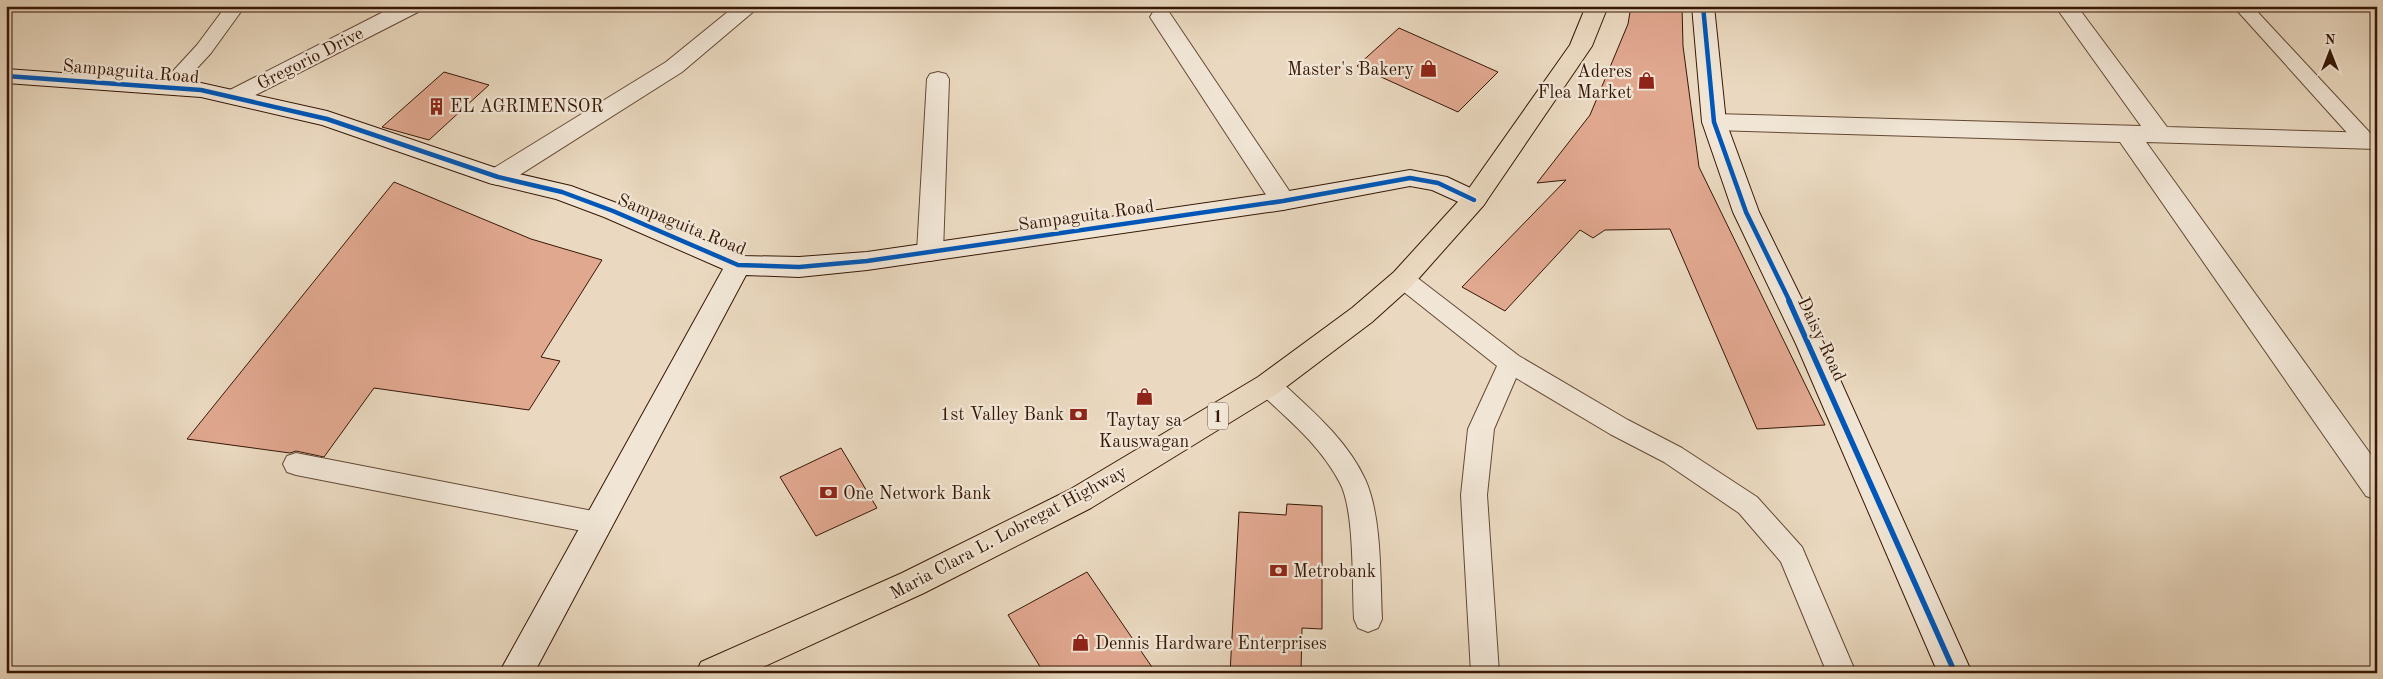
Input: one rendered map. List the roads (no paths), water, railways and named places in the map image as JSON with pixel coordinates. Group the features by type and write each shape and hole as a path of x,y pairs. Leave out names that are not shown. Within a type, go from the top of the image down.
{"highway":[{"name":"Maria Clara L. Lobregat Highway","path":"713,673 913,584 1080,499 1268,385 1362,315 1403,279 1474,200 1581,46 1597,6"}],"street":[{"name":"Gregorio Drive","path":"234,97 412,6"},
{"path":"498,177 674,67 748,6"},
{"name":"Daisy Road","path":"1703,6 1714,122 1746,212 1810,344 1955,673"},
{"path":"2066,6 2160,135"},
{"path":"1161,17 1283,201"},
{"name":"Sampaguita Road","path":"6,76 200,90 327,119 498,177 562,192 621,214 738,265 800,267 867,261 1283,201 1410,178 1438,183 1474,200"},
{"path":"930,252 938,79"},
{"path":"1714,122 2372,141"},
{"path":"2128,135 2377,487"},
{"name":"Sampaguita Road","path":"516,673 738,265"}],"lane":[{"path":"169,87 204,49 236,6"},
{"path":"2242,6 2372,141"},
{"path":"1403,279 1510,362 1619,427 1674,455 1748,505 1792,554 1842,673"},
{"path":"1485,673 1474,494 1481,429 1510,362"},
{"path":"1268,385 1322,436 1353,481 1364,523 1368,619"},
{"path":"296,464 598,523"}],"place":[{"name":"Master's Bakery","path":"1428,69"},
{"name":"Aderes Flea Market","path":"1646,81"},
{"name":"EL AGRIMENSOR","path":"436,106"},
{"name":"Taytay sa Kauswagan","path":"1144,397"},
{"name":"1st Valley Bank","path":"1078,414"},
{"name":"One Network Bank","path":"829,493"},
{"name":"Metrobank","path":"1279,571"},
{"name":"Dennis Hardware Enterprises","path":"1081,643"}]}
